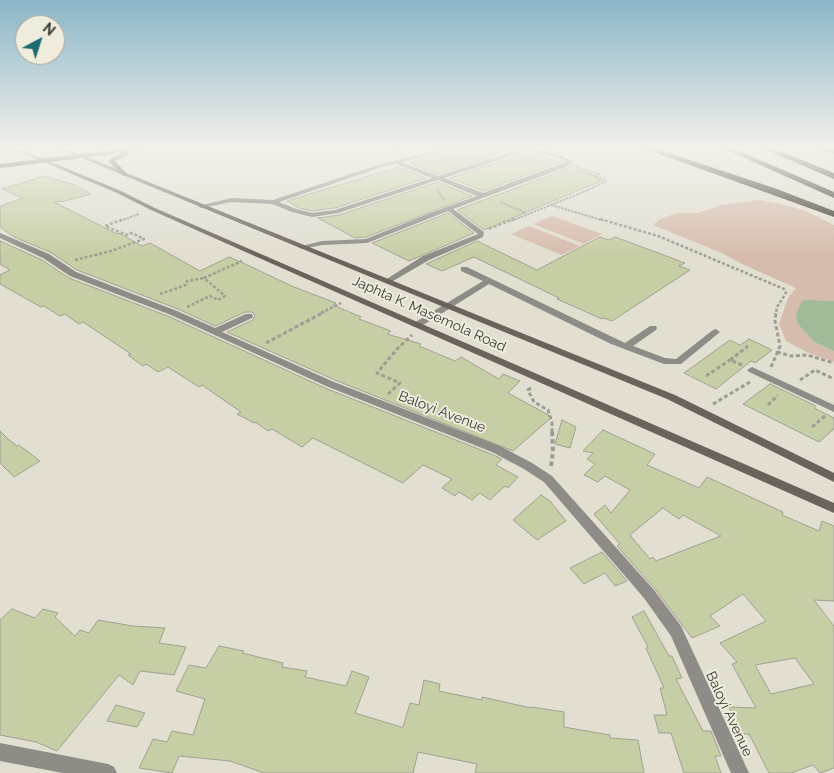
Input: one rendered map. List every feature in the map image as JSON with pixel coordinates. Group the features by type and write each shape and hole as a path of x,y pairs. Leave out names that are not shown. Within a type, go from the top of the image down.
{"highway":[{"path":"751,183 834,214"},
{"path":"807,183 834,195"}],"main road":[{"name":"Japhta K. Masemola Road","path":"98,183 352,297 834,508"},
{"name":"Japhta K. Masemola Road","path":"145,183 702,410 834,478"}],"street":[{"path":"201,206 232,200 273,202 331,183"},
{"path":"273,202 294,211 312,215 328,213 419,183"},
{"path":"449,183 484,196"},
{"path":"302,247 322,243 367,241 448,208 518,183"},
{"path":"388,282 426,258 479,237 482,234 448,208"},
{"name":"Baloyi Avenue","path":"0,235 58,264 73,274 146,301 378,404 496,449 548,479 649,594 676,631 740,773"},
{"path":"464,269 626,347 664,361 678,362 716,332"},
{"path":"417,325 490,281"},
{"path":"216,332 249,316"},
{"path":"626,347 652,328"},
{"path":"752,370 834,410"},
{"path":"0,752 108,773"}],"path":[{"path":"436,183 437,189 448,208"},
{"path":"479,231 489,229 551,205 601,183"},
{"path":"484,196 527,213"},
{"path":"551,205 658,236 784,289 786,293 777,307 775,320 780,346 772,365 762,375 702,410"},
{"path":"58,264 111,251 144,239 132,233 127,235 105,226 142,213"},
{"path":"146,301 186,285 187,281 193,278 204,278 256,254"},
{"path":"174,313 210,296 218,300 225,296 204,278"},
{"path":"255,350 292,328 352,297"},
{"path":"378,404 400,383 377,374 397,349 412,336 417,325"},
{"path":"706,376 748,346"},
{"path":"778,352 791,356 807,355 834,363"},
{"path":"730,360 752,370"},
{"path":"541,379 528,390 534,402 548,410 552,423 551,442 553,452 548,479"}],"shaded area":[{"path":"759,200 806,211 834,225 834,301 809,300 796,314 797,323 814,342 834,351 834,362 807,352 786,341 779,324 788,298 796,288 722,253 653,225 660,219 677,213 698,213 721,205"},
{"path":"552,216 602,234 584,244 533,224"},
{"path":"529,226 580,246 562,255 511,234"},
{"path":"802,301 834,301 834,351 814,342 797,323 796,314"}],"building":[{"path":"22,183 69,183 75,185 91,194 54,202 142,246 150,243 200,271 229,257 294,287 336,303 333,305 361,317 359,319 391,331 387,334 421,344 419,346 455,361 461,357 499,379 503,374 520,381 508,393 552,417 513,451 335,380 227,332 253,320 255,315 252,312 245,312 215,326 178,309 77,270 50,252 14,237 0,227 0,206 23,198 2,189"},
{"path":"346,183 411,183 335,208 312,211 299,208 287,201"},
{"path":"435,183 441,183 472,196 366,237 355,238 318,218 339,215"},
{"path":"463,183 504,183 483,191"},
{"path":"529,183 596,183 484,230 457,210"},
{"path":"448,213 474,233 409,261 372,243"},
{"path":"600,237 609,240 615,237 685,263 679,266 690,270 612,321 602,319 557,299 559,298 474,257 442,271 426,264 477,241 537,270"},
{"path":"0,241 42,260 69,278 170,317 325,388 502,459 496,465 518,477 508,488 505,486 490,500 480,493 472,500 459,492 455,496 442,488 452,479 423,465 403,483 313,438 302,447 272,429 268,431 255,422 237,414 241,412 202,385 199,387 168,367 158,372 146,364 143,366 128,355 131,354 83,322 79,324 65,314 60,316 0,284 0,275 10,270 0,264"},
{"path":"749,339 772,350 755,363 751,361 716,389 684,373 730,340 740,345"},
{"path":"770,384 816,406 814,408 834,418 834,429 819,442 743,404"},
{"path":"562,420 576,427 570,448 555,444"},
{"path":"603,430 655,454 647,465 699,488 707,477 783,512 782,515 819,531 822,521 834,526 834,601 814,600 834,626 834,768 820,773 813,765 791,773 769,773 749,734 739,734 729,707 756,708 732,664 737,662 720,643 766,621 743,594 710,616 720,626 692,638 655,589 617,546 620,544 594,514 605,505 611,513 630,490 605,476 598,482 584,475 595,464 587,459 593,453 583,451","holes":["663,508 679,519 683,515 721,536 656,561 653,557 650,559 630,535","795,658 814,684 771,694 755,665"]},
{"path":"0,431 17,446 19,445 40,461 14,477 0,463"},
{"path":"541,495 550,501 566,521 537,540 513,520"},
{"path":"602,552 627,581 615,586 605,573 584,584 570,568"},
{"path":"12,609 35,618 43,609 58,613 55,617 75,636 80,630 89,633 98,620 133,626 165,628 159,643 186,647 174,675 140,671 133,685 119,675 57,751 36,742 0,735 0,620"},
{"path":"644,611 669,656 672,656 682,678 676,679 703,731 711,731 721,756 715,756 721,773 684,773 671,733 659,733 654,715 667,715 660,688 664,688 646,648 648,647 632,617"},
{"path":"219,646 244,651 242,653 283,663 282,667 307,671 305,677 346,686 352,671 369,677 355,713 401,727 403,727 410,703 419,705 424,680 440,684 439,691 482,700 482,697 531,708 564,712 564,727 610,735 610,738 638,740 644,773 475,773 477,764 418,752 413,773 264,773 230,761 179,756 172,773 139,768 153,739 167,742 172,731 193,735 205,699 176,691 189,665 206,668"},
{"path":"116,705 145,713 137,727 107,721"}]}
